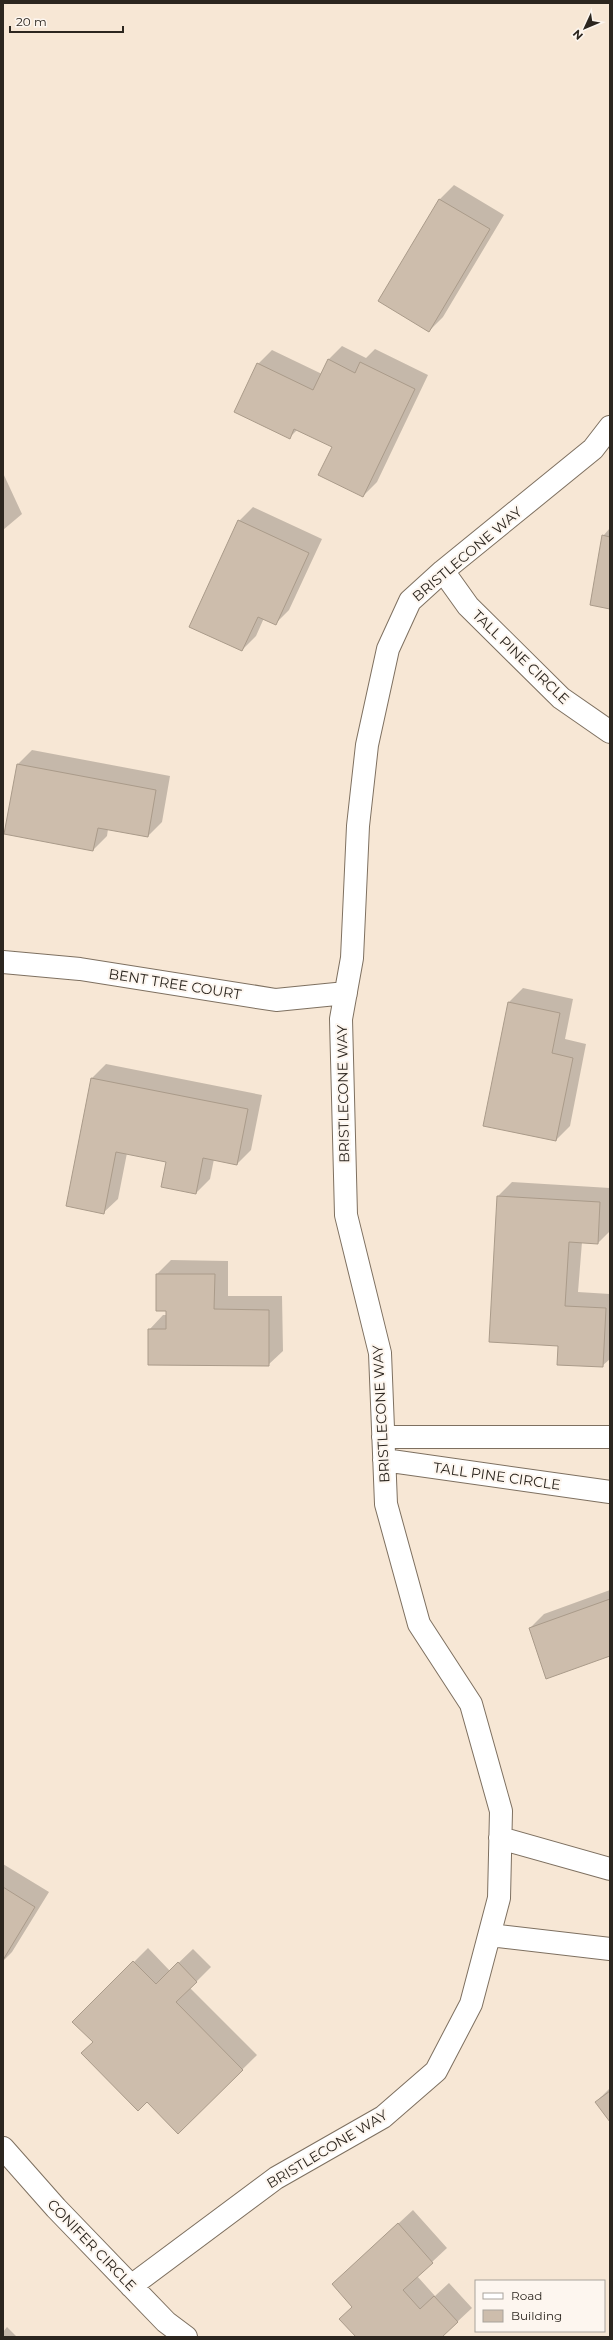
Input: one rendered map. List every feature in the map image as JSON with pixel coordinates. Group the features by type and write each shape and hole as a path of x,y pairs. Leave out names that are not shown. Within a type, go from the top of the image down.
{"street":[{"name":"BRISTLECONE WAY","path":"131,2286 276,2178 383,2117 436,2071 471,2004 490,1935 499,1898 501,1811 471,1704 419,1624 386,1504 380,1353 346,1215 341,1019 352,958 358,826 367,752 388,649 410,601 443,571 593,450 610,427"},
{"name":"TALL PINE CIRCLE","path":"443,571 468,606 561,698 610,732"},
{"name":"BENT TREE COURT","path":"3,962 80,969 276,1000 346,993"},
{"path":"383,1437 610,1437"},
{"name":"TALL PINE CIRCLE","path":"384,1460 610,1492"},
{"path":"500,1838 610,1869"},
{"path":"490,1935 610,1949"},
{"name":"CONIFER CIRCLE","path":"3,2148 56,2208 131,2286 166,2322 186,2337"}],"building":[{"path":"439,199 490,229 429,332 378,301"},
{"path":"328,359 355,373 360,362 415,389 363,497 318,475 332,447 294,429 290,439 234,412 257,363 313,390"},
{"path":"238,520 309,553 276,625 258,617 242,651 189,627"},
{"path":"602,535 610,537 610,609 590,605"},
{"path":"17,764 156,790 148,837 98,828 93,851 4,834"},
{"path":"508,1002 560,1013 552,1053 573,1058 556,1141 483,1126"},
{"path":"91,1078 248,1109 237,1165 203,1158 196,1194 161,1187 166,1162 116,1152 104,1214 66,1206"},
{"path":"497,1196 600,1202 598,1244 569,1242 565,1306 606,1308 603,1367 557,1365 558,1346 489,1342"},
{"path":"156,1274 215,1274 214,1309 269,1310 269,1366 148,1365 148,1329 166,1329 166,1311 156,1311"},
{"path":"610,1599 610,1656 546,1679 529,1628"},
{"path":"3,1887 35,1907 3,1960"},
{"path":"133,1961 156,1984 178,1962 197,1982 176,2002 243,2070 178,2134 147,2102 138,2111 81,2053 93,2042 72,2022"},
{"path":"610,2091 610,2122 595,2102"},
{"path":"398,2223 433,2263 403,2290 420,2309 434,2296 458,2322 442,2337 356,2337 339,2319 352,2307 332,2284"}]}
